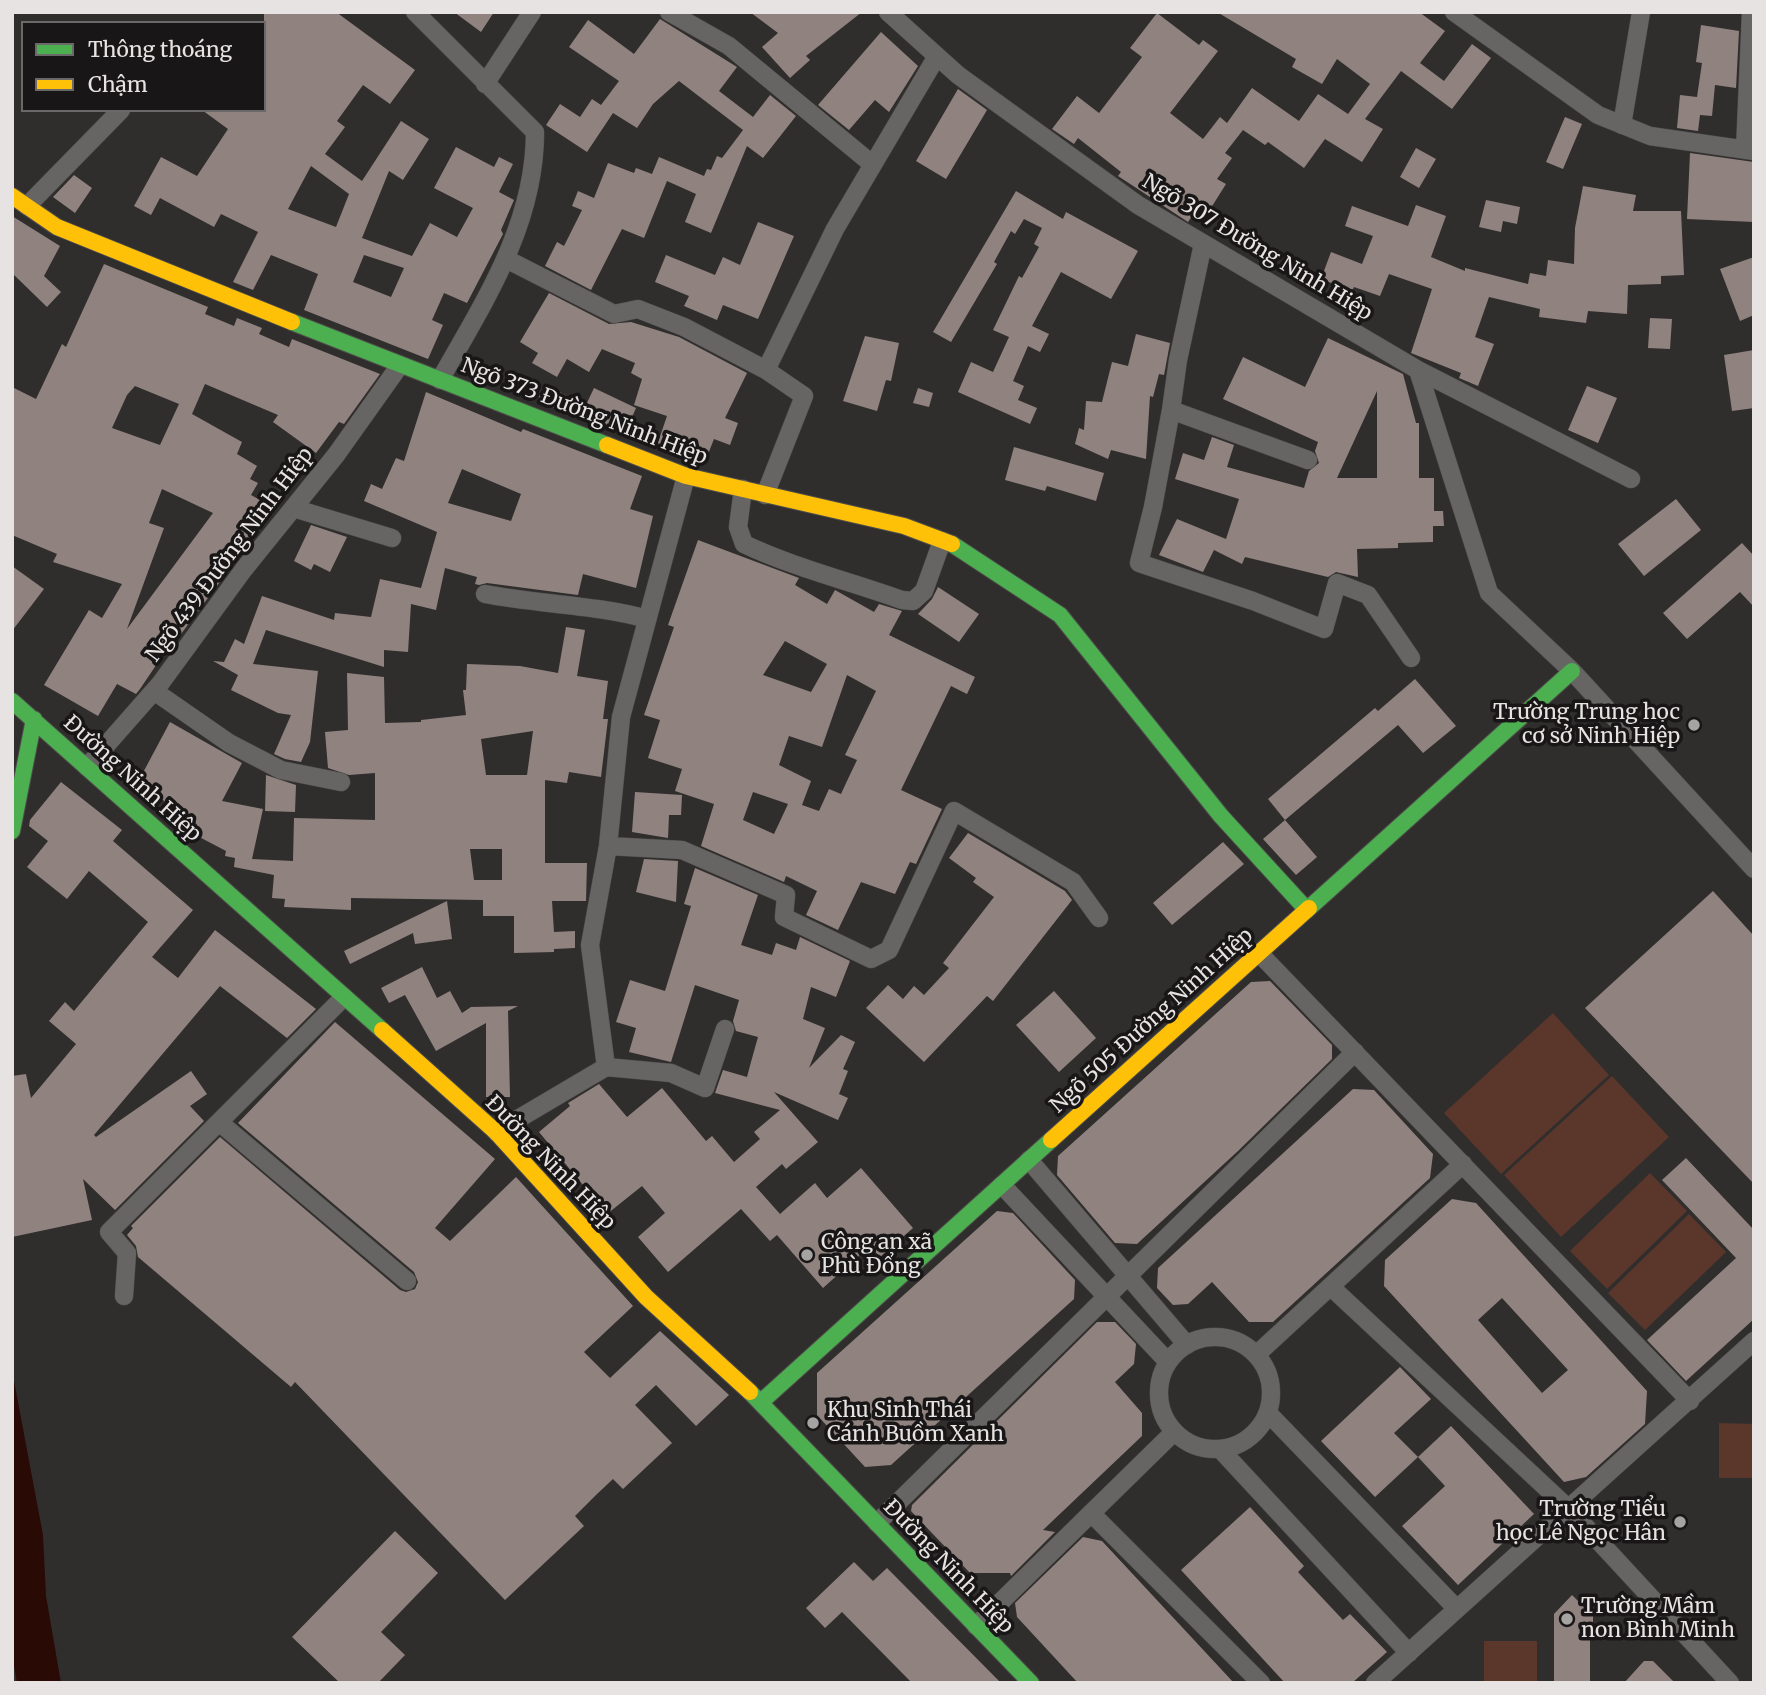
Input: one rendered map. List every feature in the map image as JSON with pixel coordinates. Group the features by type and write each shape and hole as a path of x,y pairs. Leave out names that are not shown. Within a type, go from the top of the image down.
{"street":[{"path":"415,12 535,132 535,167 514,245 440,380"},
{"path":"485,84 532,12"},
{"path":"669,12 729,46 872,164"},
{"name":"Ngõ 307 Đường Ninh Hiệp","path":"888,12 958,75 1138,205 1418,370 1632,479"},
{"path":"1454,12 1598,115 1650,136 1749,150 1751,12"},
{"path":"1622,125 1641,12"},
{"path":"766,370 835,229 937,56"},
{"path":"27,206 119,112"},
{"name":"Ngõ 373 Đường Ninh Hiệp","path":"12,196 57,227 173,276 685,476 904,526 962,548 1060,615 1221,816 1307,910"},
{"path":"1203,244 1178,360 1153,507 1139,563 1253,601 1324,629 1337,583 1368,595 1411,658"},
{"path":"506,259 614,314 638,310 684,327 766,370 804,396 765,495"},
{"name":"Ngõ 439 Đường Ninh Hiệp","path":"87,767 153,691 336,455 400,365"},
{"path":"1418,370 1489,593 1572,671 1754,869"},
{"path":"1171,410 1308,460"},
{"path":"606,1067 590,945 608,846 621,717 685,476"},
{"path":"743,489 738,527 744,544 786,563 834,575 902,600 913,601 923,591 942,541"},
{"path":"293,508 392,538"},
{"path":"485,594 544,605 624,613 647,619"},
{"name":"Ngõ 505 Đường Ninh Hiệp","path":"761,1402 1572,671"},
{"path":"153,691 229,743 281,770 341,782"},
{"name":"Đường Ninh Hiệp","path":"12,701 496,1132 646,1297 761,1402 1031,1683"},
{"path":"12,831 34,719"},
{"path":"608,846 682,850 786,895 784,917 871,960 889,950 954,811 1073,882 1099,918"},
{"path":"1259,953 1690,1401"},
{"path":"124,1296 127,1254 109,1232 344,997"},
{"path":"496,1132 606,1067 671,1073 705,1088 725,1029"},
{"path":"877,1523 1355,1052"},
{"path":"219,1122 407,1281"},
{"path":"1029,1160 1187,1345"},
{"path":"1256,1354 1463,1164"},
{"path":"1002,1185 1168,1362"},
{"path":"1331,1287 1570,1510 1730,1683"},
{"path":"1223,1338 1235,1341 1256,1354 1269,1376 1271,1388 1268,1413 1254,1434 1244,1441 1220,1449 1195,1445 1174,1432 1159,1398 1163,1373 1168,1362 1187,1345 1198,1340 1223,1338"},
{"path":"1375,1683 1570,1510 1754,1341"},
{"path":"1268,1413 1457,1609"},
{"path":"976,1626 1174,1432"},
{"path":"1220,1449 1409,1653"},
{"path":"1091,1513 1261,1683"}],"shaded area":[{"path":"1553,1013 1609,1075 1501,1174 1444,1113"},
{"path":"1612,1076 1669,1137 1561,1237 1504,1175"},
{"path":"1650,1173 1687,1211 1607,1289 1570,1251"},
{"path":"1689,1214 1726,1252 1645,1330 1608,1293"},
{"path":"12,1370 43,1535 46,1596 61,1683 17,1683 12,1655"},
{"path":"1719,1423 1754,1424 1754,1478 1719,1478"},
{"path":"1484,1641 1537,1641 1537,1683 1484,1683"}],"building":[{"path":"264,12 336,12 415,70 390,104 363,85 337,121 345,127 325,154 362,181 401,121 429,139 403,180 389,171 362,238 412,256 430,223 457,237 473,208 434,188 456,147 494,167 499,157 513,164 499,192 514,200 501,230 503,234 467,303 444,293 432,320 443,325 428,359 304,310 318,274 271,255 253,290 233,282 258,232 221,214 214,227 160,198 151,215 134,206 161,157 197,176 228,129 205,112 266,112","holes":["311,166 349,194 336,227 288,209","364,255 404,268 391,297 353,282"]},
{"path":"454,12 494,12 481,32"},
{"path":"750,12 862,12 806,56 810,60 790,78 762,47 778,33"},
{"path":"1217,12 1419,12 1445,31 1420,63 1444,81 1472,44 1491,58 1452,109 1401,71 1365,119 1383,129 1362,162 1325,139 1304,168 1268,142 1265,145 1243,130 1225,153 1232,158 1217,179 1226,184 1204,219 1194,213 1188,222 1118,176 1121,172 1078,138 1074,144 1052,129 1077,96 1099,113 1142,57 1130,48 1157,13 1199,45 1203,40 1218,51 1170,113 1203,139 1220,117 1227,123 1252,88 1299,121 1318,94 1348,114 1370,84 1337,59 1322,84 1292,67 1296,59"},
{"path":"660,19 737,67 719,91 753,117 770,95 796,116 763,158 747,146 711,233 685,222 696,194 667,181 644,238 622,229 591,290 545,266 557,242 564,246 582,210 572,206 578,191 594,198 608,163 634,173 636,168 652,174 659,157 704,176 707,169 711,170 717,156 722,158 743,130 679,81 653,104 637,128 613,113 587,152 546,125 560,104 580,117 592,99 601,105 619,81 569,47 588,20 634,54"},
{"path":"1701,25 1739,31 1736,88 1715,85 1712,116 1700,115 1698,131 1677,128 1680,95 1697,97 1702,63 1696,62"},
{"path":"881,32 918,66 889,112 875,100 849,130 818,105"},
{"path":"958,89 987,110 946,179 916,161"},
{"path":"1565,117 1582,124 1563,169 1546,162"},
{"path":"1416,148 1436,159 1419,188 1400,177"},
{"path":"1690,153 1754,162 1754,222 1687,219"},
{"path":"74,175 92,188 75,213 53,197"},
{"path":"1583,186 1636,195 1633,211 1681,211 1684,275 1661,276 1661,284 1628,285 1627,314 1588,311 1586,323 1539,317 1540,309 1489,297 1475,337 1494,344 1478,386 1459,378 1461,373 1411,353 1432,289 1389,274 1380,296 1354,287 1352,291 1321,279 1331,252 1362,264 1373,236 1345,226 1352,206 1408,226 1416,205 1446,216 1431,257 1465,271 1465,268 1528,284 1530,273 1546,276 1548,260 1574,264 1575,228"},
{"path":"1016,191 1063,219 1066,212 1138,251 1111,299 1061,272 1032,326 1049,334 1040,352 1028,346 1013,381 1024,386 1018,400 1037,408 1030,424 958,392 971,362 993,372 1009,337 993,330 1019,276 1022,278 1039,247 1034,244 1042,228 1024,219 1015,234 1011,231 994,262 997,264 951,342 933,332"},
{"path":"1486,200 1520,207 1517,224 1503,221 1501,232 1479,227"},
{"path":"12,216 60,246 44,276 61,292 47,307 12,273"},
{"path":"758,222 794,236 758,319 723,305 717,320 684,306 689,296 655,282 666,255 715,275 723,257 740,265"},
{"path":"1754,257 1754,315 1740,321 1720,269"},
{"path":"104,264 208,307 205,314 234,326 237,318 262,328 259,334 289,347 292,339 380,374 344,424 339,422 316,453 273,422 278,415 205,384 192,414 242,442 237,454 257,466 250,479 258,483 251,495 269,505 246,547 178,638 175,637 136,694 117,684 98,716 44,685 89,610 102,618 122,584 53,562 57,554 12,535 12,387 36,399 62,344 66,347","holes":["135,386 179,404 160,445 112,428 127,395","162,489 213,513 127,629 164,528 149,523"]},
{"path":"549,293 609,324 631,322 679,337 747,373 725,418 738,423 730,445 714,439 708,454 690,447 686,459 656,448 667,416 634,405 642,379 631,373 635,363 602,349 589,372 567,359 557,377 532,363 538,353 520,342"},
{"path":"1650,318 1672,319 1670,349 1648,348"},
{"path":"1136,334 1170,343 1164,375 1159,374 1153,397 1150,396 1146,459 1111,450 1108,459 1075,444 1079,428 1084,430 1086,401 1102,402 1112,362 1128,366"},
{"path":"865,336 899,343 891,381 886,380 877,411 843,401"},
{"path":"1328,338 1403,374 1416,423 1419,423 1419,478 1434,478 1434,511 1443,511 1444,526 1433,526 1433,542 1398,543 1398,548 1357,549 1358,577 1336,572 1328,577 1245,557 1242,564 1214,550 1203,572 1159,555 1177,519 1226,539 1239,499 1175,479 1183,453 1204,460 1212,437 1234,445 1227,467 1304,488 1309,471 1319,463 1315,451 1318,442 1223,399 1243,357 1305,387","holes":["1377,391 1377,478 1337,478"]},
{"path":"1754,350 1754,408 1732,411 1724,355"},
{"path":"545,385 586,405 594,388 636,408 624,435 537,401"},
{"path":"1587,386 1617,398 1598,443 1568,430"},
{"path":"918,388 933,393 929,407 913,403"},
{"path":"426,392 521,432 523,429 642,476 630,509 653,516 636,588 583,574 578,595 487,583 479,585 475,584 477,577 445,568 436,610 411,604 408,652 384,650 384,667 266,630 253,664 318,671 310,742 301,762 285,759 274,754 291,715 278,713 231,690 238,675 213,661 224,662 235,639 244,644 262,596 334,620 335,613 371,617 380,579 421,588 437,532 364,501 371,484 382,489 396,458 404,461","holes":["462,469 521,494 511,521 448,503"]},
{"path":"1014,447 1104,473 1096,501 1047,486 1045,491 1005,480"},
{"path":"1676,499 1701,530 1644,576 1618,544"},
{"path":"311,525 347,537 330,572 314,564 311,570 294,561"},
{"path":"698,540 799,578 795,585 827,604 835,590 874,612 879,604 902,611 889,635 975,677 967,694 951,686 901,790 942,809 916,864 910,862 895,894 861,882 838,930 806,915 817,891 786,876 784,882 701,846 714,804 675,791 682,769 648,758 660,720 644,715 674,627 668,625","holes":["785,641 827,664 811,692 763,675","847,675 876,691 845,755 857,760 841,794 829,789 819,811 802,805 811,781 779,765 789,736 822,747","753,792 788,804 774,834 743,820"]},
{"path":"1742,543 1754,556 1754,607 1740,592 1687,639 1663,613"},
{"path":"12,566 44,589 12,631"},
{"path":"938,587 979,614 959,642 918,614 932,599"},
{"path":"566,627 585,630 577,676 608,681 603,719 608,719 601,777 569,772 567,783 545,780 545,863 587,863 586,901 552,901 554,932 575,931 575,948 554,949 554,952 514,953 514,916 483,916 483,900 351,898 351,910 284,907 285,899 272,898 274,875 234,867 235,858 225,856 226,851 186,830 188,826 174,818 179,809 150,793 152,789 138,782 170,722 242,763 222,801 263,809 252,859 293,861 294,818 375,820 375,773 349,775 328,768 325,732 348,730 347,673 384,677 385,723 421,722 466,715 463,690 466,690 467,664 520,666 558,673","holes":["533,731 527,775 486,775 481,739","470,849 502,849 502,880 474,880"]},
{"path":"1415,679 1456,726 1423,753 1398,725 1285,820 1268,799 1375,708 1378,711"},
{"path":"266,775 296,785 295,812 265,811"},
{"path":"61,782 122,830 113,841 193,910 152,957 178,978 215,930 316,1009 287,1038 220,986 94,1135 96,1137 191,1071 207,1094 190,1106 204,1121 115,1210 83,1179 92,1220 12,1237 12,1076 26,1074 31,1098 76,1044 49,1021 65,1002 74,1011 148,922 89,871 67,899 27,867 48,841 29,826 30,820"},
{"path":"635,792 682,795 681,815 669,815 668,838 632,832"},
{"path":"1285,820 1317,857 1296,875 1263,839"},
{"path":"968,833 1065,891 1072,900 993,1001 987,996 924,1062 866,1008 888,985 903,999 914,986 924,995 949,968 943,963 994,897 973,882 976,878 949,858"},
{"path":"1223,842 1244,864 1172,925 1153,903"},
{"path":"644,859 678,861 676,902 636,892"},
{"path":"695,868 758,895 741,945 772,955 776,943 796,950 800,937 850,961 836,997 811,987 803,1019 825,1028 809,1068 841,1035 855,1042 843,1069 848,1071 839,1094 848,1098 838,1120 774,1092 818,1142 786,1169 782,1164 756,1187 780,1214 815,1183 827,1198 861,1168 913,1228 880,1257 870,1246 823,1288 777,1235 770,1241 741,1209 668,1272 638,1237 665,1213 642,1186 607,1214 539,1132 570,1106 568,1103 599,1084 627,1117 662,1088 706,1141 712,1136 734,1162 760,1139 754,1132 780,1110 715,1093 723,1070 747,1077 758,1037 736,1031 733,1021 739,1000 695,985 671,1062 629,1052 636,1028 616,1022 630,980 665,991 691,906 684,904"},
{"path":"1713,891 1754,936 1754,1184 1585,1008"},
{"path":"447,901 452,939 415,944 413,933 350,964 344,951"},
{"path":"422,967 437,998 450,991 462,1013 471,1007 518,1006 508,1011 510,1097 486,1097 486,1023 436,1051 405,995 389,1003 381,988"},
{"path":"1270,981 1332,1045 1332,1059 1137,1244 1115,1243 1057,1175 1058,1156 1251,982"},
{"path":"1054,991 1096,1038 1059,1072 1016,1025"},
{"path":"335,1022 495,1159 435,1228 450,1241 516,1177 633,1306 584,1352 610,1378 660,1331 729,1395 696,1426 656,1385 635,1405 672,1443 623,1489 613,1479 575,1516 584,1526 505,1600 295,1382 291,1387 138,1257 136,1246 127,1235 133,1228 131,1226 220,1137 400,1290 406,1292 415,1289 418,1282 414,1272 238,1123"},
{"path":"1353,1089 1374,1090 1433,1154 1430,1178 1273,1322 1249,1322 1212,1282 1188,1304 1173,1305 1157,1288 1158,1268"},
{"path":"1686,1158 1754,1230 1754,1319 1686,1381 1647,1340 1736,1258 1662,1180"},
{"path":"1452,1199 1476,1203 1647,1391 1645,1424 1586,1477 1564,1482 1384,1286 1385,1260","holes":["1502,1298 1568,1370 1542,1393 1478,1320"]},
{"path":"997,1211 1013,1213 1075,1280 1074,1299 891,1465 865,1467 817,1415 817,1373"},
{"path":"1097,1322 1115,1322 1136,1344 1134,1364 1115,1382 1142,1413 1142,1436 1043,1530 1055,1532 1011,1576 1010,1573 970,1573 911,1511 912,1505"},
{"path":"1400,1367 1431,1399 1394,1433 1418,1457 1375,1497 1321,1441"},
{"path":"1451,1426 1534,1514 1458,1585 1402,1526 1445,1486 1418,1457"},
{"path":"1250,1507 1304,1566 1298,1572 1343,1620 1350,1614 1387,1652 1352,1683 1285,1683 1181,1570"},
{"path":"395,1531 438,1573 381,1632 405,1655 378,1683 340,1683 292,1637"},
{"path":"1083,1537 1102,1541 1234,1683 1078,1683 1017,1617 1015,1603"},
{"path":"854,1562 873,1581 887,1568 1001,1683 912,1683 842,1612 825,1628 806,1608"},
{"path":"1572,1595 1593,1616 1593,1627 1590,1627 1590,1683 1554,1683 1554,1614"},
{"path":"1644,1661 1653,1661 1675,1683 1624,1683"}],"traffic: fast":[{"path":"292,322 607,445"},
{"path":"952,544 1060,615 1221,816 1307,910"},
{"path":"1309,908 1572,671"},
{"path":"12,701 382,1030"},
{"path":"12,831 34,719"},
{"path":"761,1402 1051,1140"},
{"path":"750,1392 1031,1683"}],"traffic: slow":[{"path":"12,196 57,227 292,322"},
{"path":"607,445 686,476 904,526 952,544"},
{"path":"1051,1140 1309,908"},
{"path":"382,1030 496,1132 646,1297 750,1392"}],"place":[{"name":"Trường Trung học cơ sở Ninh Hiệp","path":"1694,725"},
{"name":"Công an xã Phù Đổng","path":"807,1255"},
{"name":"Khu Sinh Thái Cánh Buồm Xanh","path":"813,1423"},
{"name":"Trường Tiểu học Lê Ngọc Hân","path":"1680,1522"},
{"name":"Trường Mầm non Bình Minh","path":"1567,1619"}]}
